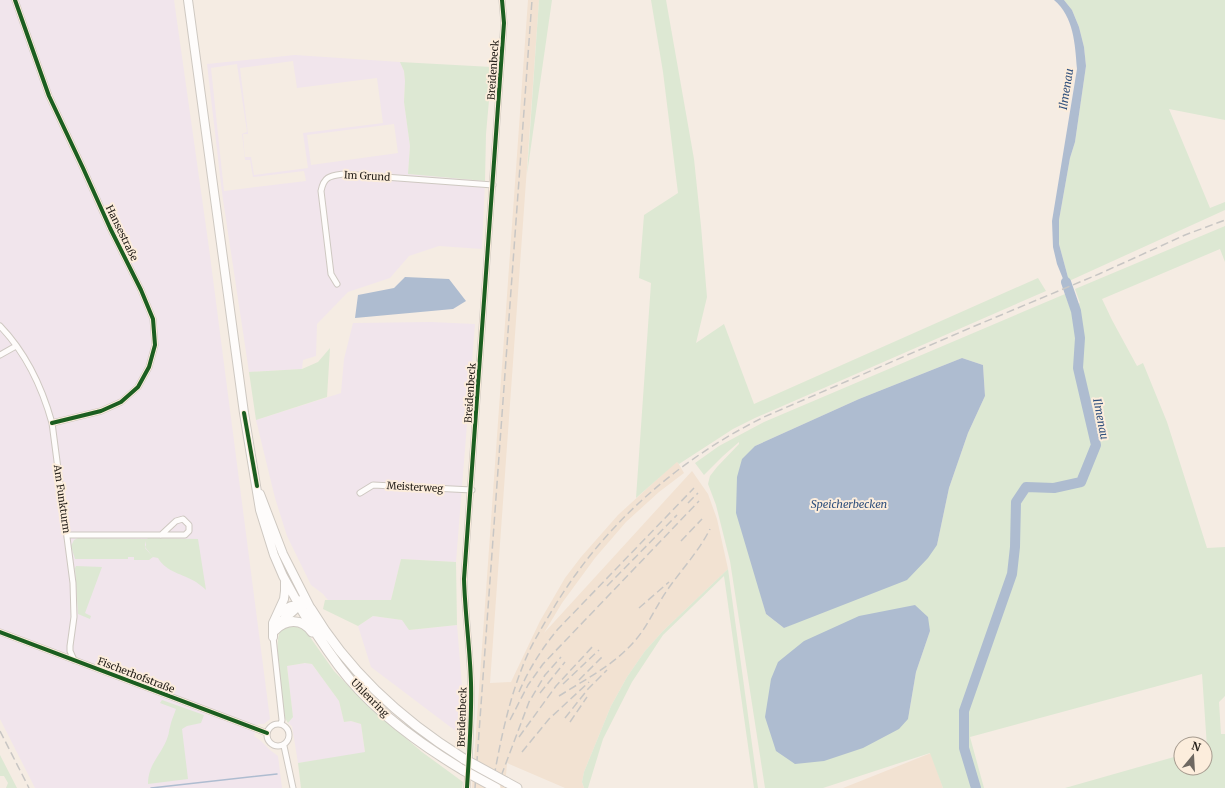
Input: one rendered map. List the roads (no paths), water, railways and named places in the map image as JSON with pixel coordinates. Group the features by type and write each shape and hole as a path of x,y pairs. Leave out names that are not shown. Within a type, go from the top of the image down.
{"highway":[{"name":"Uhlenring","path":"299,605 339,666 364,693 394,721 433,751 496,788"},
{"name":"Uhlenring","path":"311,609 341,652 376,691 412,723 464,759 517,788"},
{"path":"274,634 280,626 289,622 296,622 305,625 310,629 326,652 339,666"}],"main road":[{"path":"188,0 244,413 260,510 264,527 283,576 299,605"},
{"path":"257,486 283,554 311,609"},
{"path":"274,634 272,623 278,613 285,594 283,576"},
{"path":"274,634 284,618 296,610 299,605 301,592"},
{"path":"278,613 287,607 299,605 311,609"}],"street":[{"name":"Hansestraße","path":"15,0 49,96 110,228 142,290 153,319 154,345 149,367 138,387 121,402 101,411 52,423"},
{"name":"Breidenbeck","path":"467,788 472,694 464,603 464,579 472,490 504,23 502,0"},
{"name":"Im Grund","path":"337,284 331,274 321,191 324,181 330,176 344,174 493,186"},
{"name":"Am Funkturm","path":"0,326 27,361 36,377 46,400 52,423 75,604 70,646 70,651 74,660"},
{"path":"0,355 16,346"},
{"name":"Meisterweg","path":"360,493 373,485 472,490"},
{"path":"67,535 161,535 185,535 189,531 189,525 183,519 176,521 161,535"},
{"name":"Fischerhofstraße","path":"0,632 267,732"},
{"path":"274,634 282,720 281,724"},
{"path":"281,724 286,727 290,733 289,739 284,746 278,747 272,745 268,740 267,732 273,725 281,724"},
{"path":"284,746 293,788"}],"water":[{"path":"1054,0 1064,0 1072,10 1079,27 1084,47 1086,66 1075,142 1070,158 1059,220 1059,244 1069,281 1070,296 1057,264 1053,247 1052,221 1077,69 1074,41 1070,23 1066,14"},
{"path":"405,277 449,279 466,301 453,309 355,318 358,295 394,288"},
{"name":"Speicherbecken","path":"962,358 983,365 985,396 968,433 949,488 937,545 928,558 907,580 784,628 766,614 736,513 737,477 742,459 755,446 859,399"},
{"path":"915,605 928,617 930,631 916,672 908,719 899,729 863,748 824,761 795,764 776,751 765,717 771,679 778,662 804,641 859,616"}],"waterway":[{"name":"Ilmenau","path":"976,788 964,748 964,711 1012,574 1015,547 1016,502 1026,487 1054,488 1081,482 1096,445 1078,368 1080,338 1076,311 1066,282"},
{"path":"151,788 277,774"}],"railway":[{"path":"475,788 532,0"},
{"path":"492,788 512,697 525,661 538,634 570,583 592,553 616,525 670,476 700,454 764,417 1099,274 1185,235 1225,220"},
{"path":"519,692 536,659 558,629 694,488"},
{"path":"688,503 698,493"},
{"path":"510,720 528,685 543,664 699,501"},
{"path":"607,586 677,515"},
{"path":"681,541 702,519"},
{"path":"559,696 614,661 633,643 645,628 668,589 701,545 710,529"},
{"path":"639,608 669,582"},
{"path":"519,737 556,686 594,645"},
{"path":"563,684 599,650"},
{"path":"579,680 604,655"},
{"path":"497,787 529,702 545,675 561,657"},
{"path":"540,693 565,662"},
{"path":"565,718 588,689 607,670"},
{"path":"522,752 549,719 589,682"},
{"path":"570,722 587,697"},
{"path":"0,731 29,788"}]}
